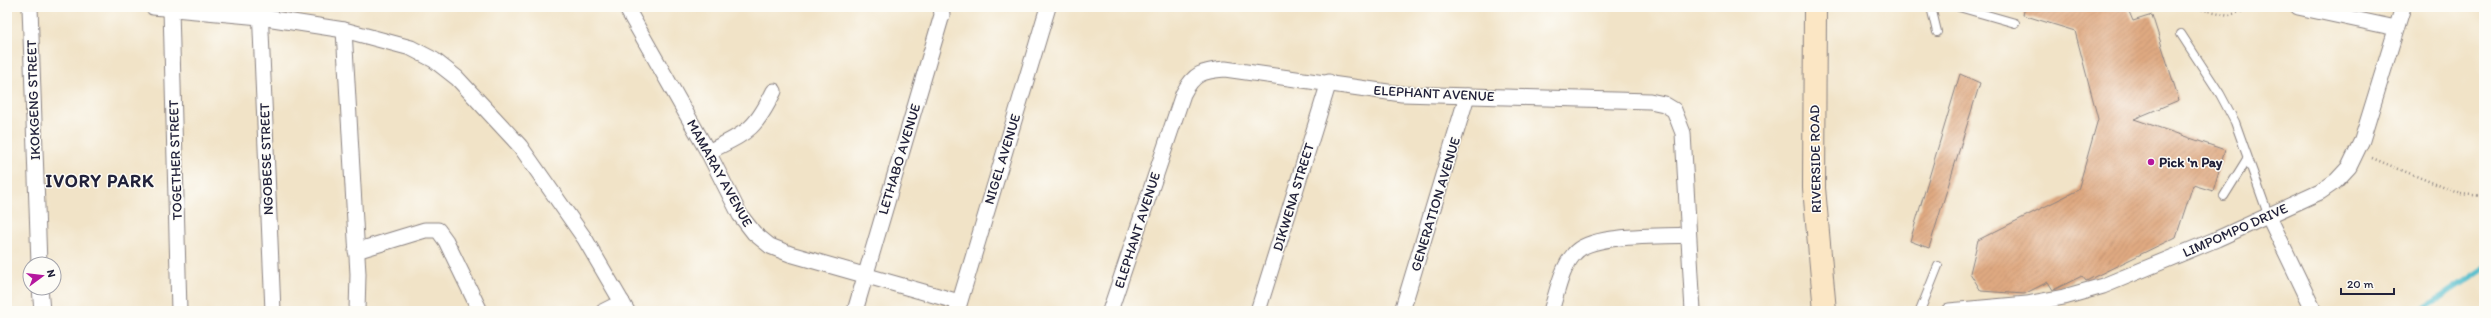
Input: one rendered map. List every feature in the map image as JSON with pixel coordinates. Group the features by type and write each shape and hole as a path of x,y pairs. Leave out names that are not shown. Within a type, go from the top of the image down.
{"street":[{"name":"IKOKGENG STREET","path":"30,7 39,256"},
{"path":"153,7 260,12 344,30 411,48 434,60 457,78 520,146 585,239 625,307 604,311"},
{"name":"MAMARAY AVENUE","path":"626,7 708,152 740,215 754,233 770,246 790,254 958,306"},
{"name":"LETHABO AVENUE","path":"855,311 864,276 942,15 941,7"},
{"name":"NIGEL AVENUE","path":"958,306 1048,7"},
{"name":"RIVERSIDE ROAD","path":"1815,7 1814,188 1825,311"},
{"path":"2298,7 2396,28"},
{"name":"LIMPOMPO DRIVE","path":"1949,311 2027,304 2064,297 2103,286 2269,217 2320,192 2336,181 2349,167 2362,140 2403,7"},
{"name":"TOGETHER STREET","path":"171,9 179,311"},
{"name":"NGOBESE STREET","path":"260,12 273,311"},
{"path":"344,30 356,251 357,311"},
{"name":"ELEPHANT AVENUE","path":"1110,311 1183,94 1190,80 1197,74 1210,70 1225,69 1329,82 1402,94 1650,101 1664,104 1674,110 1683,133 1693,311"},
{"name":"DIKWENA STREET","path":"1258,311 1329,82"},
{"path":"708,152 755,125 774,91"},
{"name":"GENERATION AVENUE","path":"1402,311 1467,96"},
{"path":"2269,217 2314,311"},
{"path":"356,251 426,230 438,230 446,241 480,311"},
{"path":"1551,311 1567,264 1582,246 1605,240 1688,235"},
{"path":"41,296 42,311"}],"lane":[{"path":"1931,7 1937,32"},
{"path":"1959,7 2015,24"},
{"path":"2181,34 2231,115 2269,217"},
{"path":"2224,196 2247,159"},
{"path":"1920,311 1938,266"}],"path":[{"path":"2190,7 2229,15 2259,7"},
{"path":"2356,152 2460,194 2484,196"}],"building":[{"path":"2025,7 2116,7 2118,10 2127,7 2133,21 2152,15 2179,100 2134,119 2225,150 2213,191 2193,185 2176,237 2086,281 2082,276 2053,290 2048,282 2024,294 1981,291 1970,273 1978,240 2078,190 2098,119 2075,31 2023,15"},
{"path":"1960,74 1980,83 1929,248 1910,241"}],"waterway":[{"path":"2420,311 2484,268"}],"place":[{"name":"Pick 'n Pay","path":"2151,162"}],"district":[{"name":"IVORY PARK","path":"100,181"}]}
